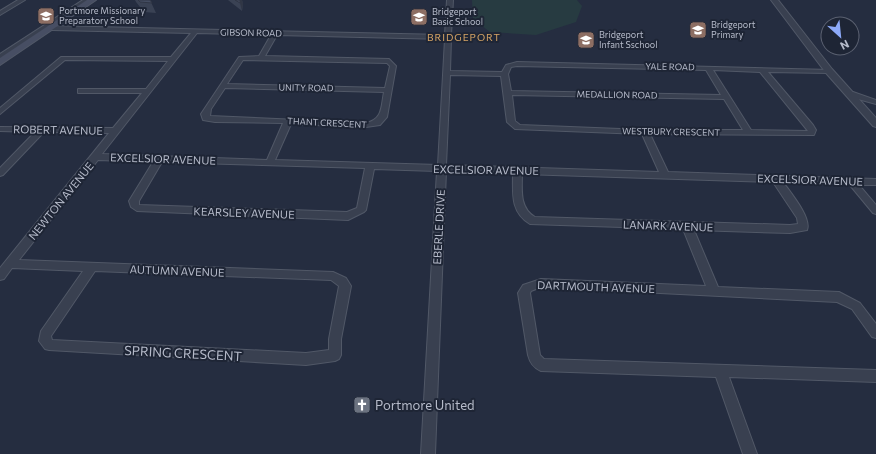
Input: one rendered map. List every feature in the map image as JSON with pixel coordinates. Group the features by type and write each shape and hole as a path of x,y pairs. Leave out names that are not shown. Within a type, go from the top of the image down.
{"main road":[{"path":"0,62 92,0"}],"street":[{"path":"0,13 22,0"},
{"path":"0,57 87,0"},
{"name":"EBERLE DRIVE","path":"428,454 441,169 450,37 450,0"},
{"path":"774,0 830,71 876,124"},
{"name":"GIBSON ROAD","path":"52,28 450,37"},
{"name":"NEWTON AVENUE","path":"0,276 97,157 195,32"},
{"path":"261,58 275,33"},
{"path":"0,112 63,58 175,59"},
{"name":"THANT CRESCENT","path":"261,58 389,61 393,66 382,116 377,123 372,124 210,120 206,118 205,114 224,86 240,60 261,58"},
{"name":"YALE ROAD","path":"504,74 506,68 510,65 830,71"},
{"path":"708,68 749,133"},
{"name":"WESTBURY CRESCENT","path":"504,74 508,93 511,122 518,127 645,132 807,134 812,130 762,69"},
{"path":"447,73 504,74"},
{"name":"UNITY ROAD","path":"224,86 387,90"},
{"path":"82,91 149,91"},
{"name":"MEDALLION ROAD","path":"508,93 725,97"},
{"path":"850,94 876,102"},
{"path":"270,162 288,121"},
{"name":"ROBERT AVENUE","path":"0,129 117,131"},
{"path":"0,173 42,130"},
{"path":"645,132 664,174"},
{"name":"EXCELSIOR AVENUE","path":"97,157 876,182"},
{"name":"KEARSLEY AVENUE","path":"159,159 134,201 134,205 137,208 348,216 361,210 370,165"},
{"name":"LANARK AVENUE","path":"518,170 519,209 527,218 533,221 790,229 803,227 802,218 776,179"},
{"path":"851,181 876,211"},
{"path":"688,226 714,291"},
{"name":"AUTUMN AVENUE","path":"10,264 333,276 342,281"},
{"name":"SPRING CRESCENT","path":"91,268 45,335 45,341 49,344 306,359 334,355 335,339 345,286 342,281"},
{"name":"DARTMOUTH AVENUE","path":"876,333 856,306 839,297 542,283 533,284 527,288 524,300 535,359 541,365 876,376"},
{"path":"721,372 750,454"}],"shaded area":[{"path":"472,0 577,0 582,6 576,22 536,35 490,32 473,19"}],"building":[{"path":"138,0 150,0 152,3 140,2"}],"place":[{"name":"Portmore Missionary Preparatory School","path":"46,16"},
{"name":"Bridgeport Basic School","path":"419,17"},
{"name":"Bridgeport Primary","path":"698,30"},
{"name":"Bridgeport Infant Sschool","path":"586,40"},
{"name":"Portmore United","path":"362,405"}],"district":[{"name":"BRIDGEPORT","path":"464,37"}]}
